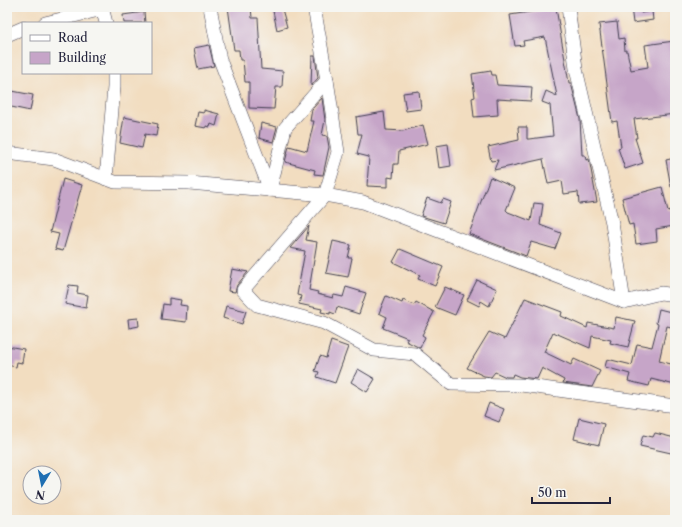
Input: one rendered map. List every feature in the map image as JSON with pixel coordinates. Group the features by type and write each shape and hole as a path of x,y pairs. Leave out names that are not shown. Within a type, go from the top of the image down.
{"street":[{"path":"210,7 220,60 270,190"},
{"path":"314,7 338,152 325,195 243,290 257,305 324,323 374,350 415,354 451,384 521,385 675,406"},
{"path":"568,7 576,69 612,223 624,302"},
{"path":"49,22 103,8 106,22"},
{"path":"7,35 22,28"},
{"path":"106,179 114,74"},
{"path":"270,190 285,128 327,80"},
{"path":"7,153 54,159 115,182 189,183 325,195 363,202 624,302 661,293 675,295"}],"building":[{"path":"228,7 251,7 252,18 258,18 261,69 283,71 282,87 276,87 274,109 249,108 249,82 245,82 243,60 240,60 239,50 234,50"},
{"path":"631,7 640,7 641,13 652,11 653,20 633,23"},
{"path":"556,8 569,83 571,83 580,119 582,155 585,155 586,160 589,159 597,202 579,204 578,192 564,194 562,181 548,184 543,159 494,170 498,160 491,161 488,147 519,140 518,127 527,127 527,139 553,136 550,105 542,102 546,91 557,96 545,37 523,41 524,45 515,46 510,15"},
{"path":"282,9 287,27 277,30 273,11"},
{"path":"144,12 145,22 124,22 123,15"},
{"path":"617,22 619,39 624,38 625,51 627,51 631,70 648,67 645,45 674,41 675,50 675,114 634,119 637,138 635,138 643,163 625,169 618,148 621,147 617,121 612,122 599,24"},
{"path":"209,45 214,66 198,69 194,48"},
{"path":"312,56 315,56 318,78 311,86"},
{"path":"491,71 492,75 495,75 497,85 532,87 531,101 497,99 498,115 474,117 472,98 475,97 472,74"},
{"path":"7,90 33,95 30,111 7,106"},
{"path":"419,91 421,109 406,111 403,93"},
{"path":"322,98 325,120 322,135 327,136 329,147 323,175 314,174 315,170 285,162 289,146 307,151 314,121 310,121 312,109"},
{"path":"204,110 219,114 216,126 211,124 210,127 206,126 206,128 195,126 198,112 204,113"},
{"path":"384,112 386,130 403,131 423,125 428,144 399,151 398,164 394,164 393,178 388,177 388,187 367,186 369,157 357,154 362,134 358,134 356,117"},
{"path":"124,117 158,124 156,136 145,134 142,148 120,143"},
{"path":"261,123 277,127 273,142 259,138"},
{"path":"448,144 451,166 439,168 436,146"},
{"path":"675,158 675,187 671,187 666,160"},
{"path":"490,177 515,188 506,210 508,212 531,221 534,203 543,204 540,225 561,233 555,249 531,242 526,256 469,234"},
{"path":"63,179 82,185 63,251 55,249 59,234 50,232"},
{"path":"662,187 668,211 671,210 674,226 656,229 657,241 636,244 633,224 629,225 622,198"},
{"path":"427,198 441,203 443,199 451,202 444,223 421,216"},
{"path":"309,226 306,240 317,242 309,290 318,292 317,294 333,298 334,295 343,297 346,287 366,293 359,314 337,307 335,314 330,312 330,314 321,312 322,309 299,304 301,296 297,295 305,251 290,248"},
{"path":"333,241 351,245 348,258 352,258 348,277 326,273"},
{"path":"400,249 443,267 435,286 418,279 420,275 393,262"},
{"path":"232,269 248,272 237,285 235,292 228,291"},
{"path":"477,280 497,289 489,306 481,301 479,306 467,300"},
{"path":"69,285 78,286 77,293 88,295 86,308 65,304"},
{"path":"445,287 464,295 455,315 435,307"},
{"path":"386,296 402,303 403,300 414,305 416,302 434,312 422,335 425,337 420,348 406,341 408,338 383,328 387,317 379,313"},
{"path":"169,298 181,300 180,305 187,306 186,322 161,319 163,304 169,305"},
{"path":"525,298 562,312 561,316 587,328 588,323 614,328 616,317 635,321 628,347 610,343 611,340 592,336 590,348 553,332 544,352 571,365 574,359 600,371 592,387 563,383 564,380 542,368 537,379 520,377 513,374 512,377 506,377 495,372 491,377 484,376 467,368 489,332 505,339"},
{"path":"226,306 246,311 242,324 223,318"},
{"path":"659,309 675,313 675,328 667,326 659,361 675,365 675,385 651,379 649,386 628,381 630,374 605,367 607,359 632,365 637,344 652,347 658,324 656,323"},
{"path":"138,318 139,326 129,328 128,319"},
{"path":"331,341 348,347 335,383 317,377 319,372 315,371 320,356 326,358"},
{"path":"7,346 24,349 22,363 17,362 16,367 7,365"},
{"path":"358,369 375,379 367,392 351,382"},
{"path":"489,403 504,409 499,422 484,416"},
{"path":"579,418 604,424 599,445 574,439"},
{"path":"655,433 675,438 671,453 640,446 643,435 653,437"}]}
